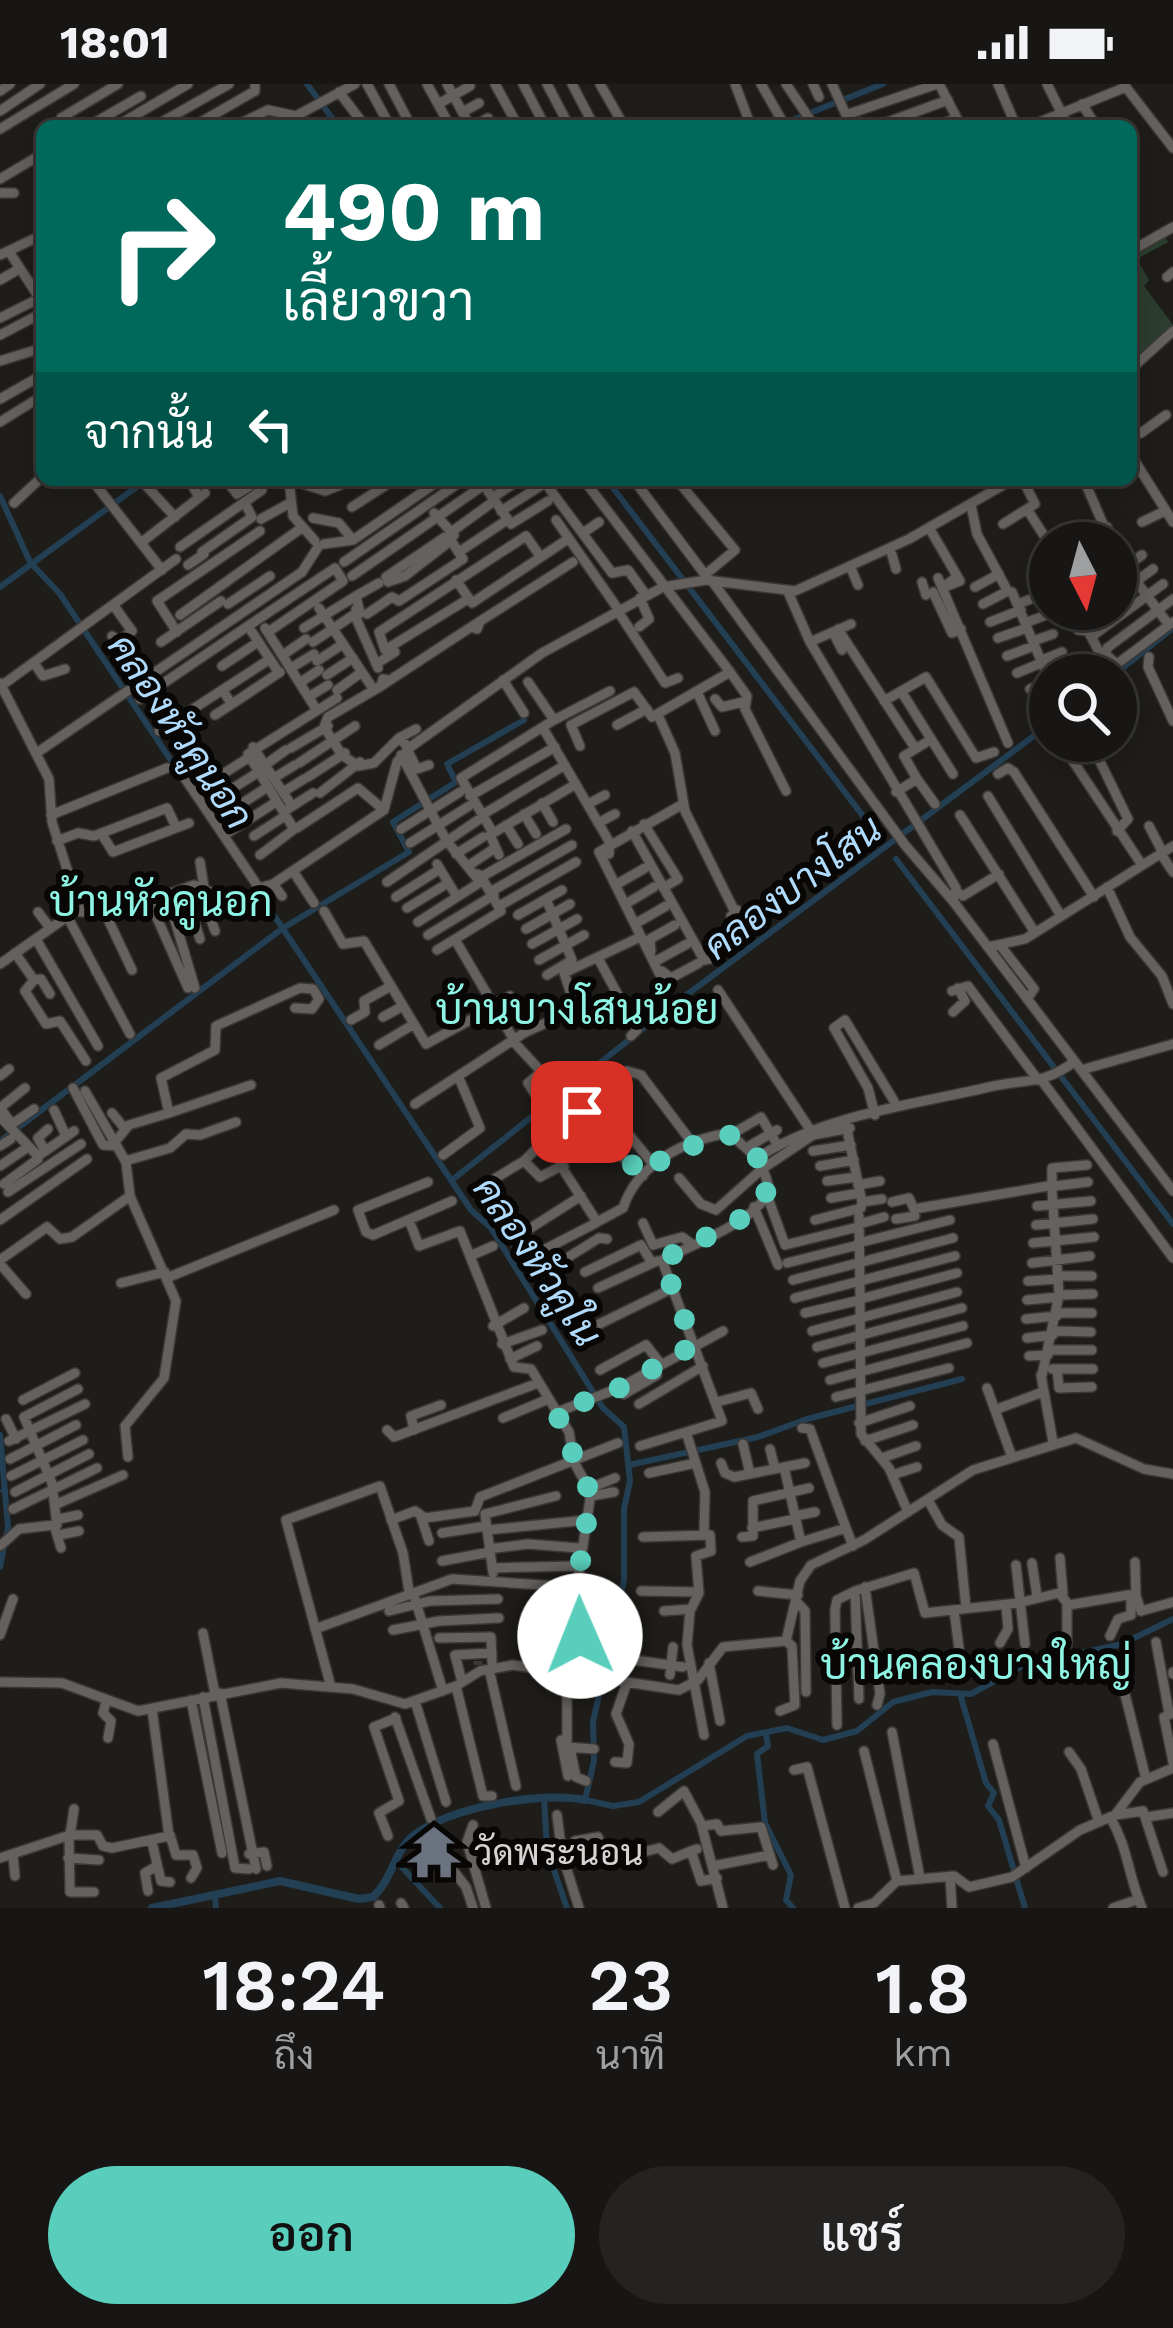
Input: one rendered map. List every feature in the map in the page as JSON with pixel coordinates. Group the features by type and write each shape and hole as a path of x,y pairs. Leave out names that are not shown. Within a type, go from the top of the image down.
{"street":[{"path":"0,91 10,84"},
{"path":"0,111 40,84"},
{"path":"0,129 74,84"},
{"path":"166,120 229,84"},
{"path":"293,120 355,84"},
{"path":"367,84 387,120"},
{"path":"495,84 515,120"},
{"path":"523,84 542,120"},
{"path":"547,84 566,120"},
{"path":"572,84 591,120"},
{"path":"600,84 621,120"},
{"path":"735,84 749,120"},
{"path":"761,84 782,119"},
{"path":"786,84 806,118"},
{"path":"812,84 819,97"},
{"path":"838,91 848,120 938,84 958,120"},
{"path":"998,84 1013,120"},
{"path":"1046,84 1065,120"},
{"path":"61,118 112,85"},
{"path":"1044,120 1124,85 1173,148"},
{"path":"206,120 259,86 287,120"},
{"path":"390,86 414,120"},
{"path":"400,105 436,86"},
{"path":"436,86 453,95 467,120"},
{"path":"436,86 448,120"},
{"path":"440,103 470,86"},
{"path":"126,120 179,87 196,120"},
{"path":"337,93 360,120"},
{"path":"99,120 141,96"},
{"path":"893,120 948,100"},
{"path":"451,120 479,103"},
{"path":"1082,104 1092,120"},
{"path":"246,120 262,111 277,112"},
{"path":"304,111 309,120"},
{"path":"1137,125 1147,117"},
{"path":"484,120 488,118"},
{"path":"0,179 36,158"},
{"path":"0,193 14,193"},
{"path":"1137,247 1173,226"},
{"path":"0,268 10,255 36,239"},
{"path":"0,280 10,255"},
{"path":"10,255 36,288"},
{"path":"0,318 36,296"},
{"path":"0,335 36,316"},
{"path":"1137,363 1173,331"},
{"path":"0,361 36,351"},
{"path":"0,399 36,378"},
{"path":"0,422 36,400"},
{"path":"1137,433 1166,415"},
{"path":"1137,464 1173,522"},
{"path":"14,503 36,483"},
{"path":"96,486 142,542 185,582"},
{"path":"145,486 175,518"},
{"path":"142,542 202,495 194,486"},
{"path":"231,486 237,494 260,488"},
{"path":"290,486 288,504 300,529 319,544 352,540 432,486"},
{"path":"311,486 329,491 340,486"},
{"path":"352,507 383,486"},
{"path":"396,486 406,504"},
{"path":"344,562 455,486"},
{"path":"352,576 480,486"},
{"path":"487,486 511,524 548,501"},
{"path":"459,553 514,486"},
{"path":"321,612 384,581 471,519 535,486"},
{"path":"545,486 612,573 628,570 650,619 639,627"},
{"path":"589,486 747,696 725,707 715,699"},
{"path":"640,486 905,845 994,946 1074,1066 1173,1191"},
{"path":"682,486 735,550 706,579"},
{"path":"0,964 80,910 106,915 201,886 230,900 264,890 384,809 406,751 503,680 527,677 617,610 666,586 706,579 788,592 890,548 1002,486"},
{"path":"1003,524 1035,502 1026,486"},
{"path":"1086,486 1107,522"},
{"path":"180,547 260,488"},
{"path":"260,488 263,520"},
{"path":"1076,498 1090,495"},
{"path":"188,565 253,516 245,502"},
{"path":"141,616 288,504"},
{"path":"363,550 399,601 463,559 428,505"},
{"path":"971,505 983,541 1038,654"},
{"path":"538,508 568,538 665,683 678,678"},
{"path":"1028,509 1036,522"},
{"path":"1142,522 1165,511"},
{"path":"313,518 339,524 352,540"},
{"path":"583,532 598,522"},
{"path":"929,528 958,579 932,590"},
{"path":"180,615 300,529"},
{"path":"468,598 385,650 379,632 526,536 540,556"},
{"path":"193,538 211,564"},
{"path":"456,580 472,603 568,538"},
{"path":"970,548 983,541"},
{"path":"36,747 308,568 319,544"},
{"path":"890,548 896,569"},
{"path":"162,553 172,591"},
{"path":"1137,558 1142,555"},
{"path":"978,562 991,556"},
{"path":"257,557 280,588"},
{"path":"232,810 297,764 382,683 573,562"},
{"path":"850,566 858,585"},
{"path":"80,910 51,815 50,782 36,747 5,703 1,684 77,633 99,610 113,606 169,567"},
{"path":"140,699 335,568 343,581 268,632"},
{"path":"1137,581 1153,569"},
{"path":"975,587 999,574"},
{"path":"161,642 270,576"},
{"path":"922,582 961,629 977,680 1008,743"},
{"path":"146,583 177,632"},
{"path":"1137,583 1158,610 1171,623 1117,664 1109,660 1106,650 1158,610 1173,599"},
{"path":"1137,603 1163,584"},
{"path":"932,590 952,632 961,629"},
{"path":"983,604 1008,590"},
{"path":"788,592 810,642 955,897"},
{"path":"356,596 382,683"},
{"path":"310,696 318,661 333,629 392,597"},
{"path":"990,622 1029,602"},
{"path":"113,606 142,643"},
{"path":"376,664 464,607 475,624"},
{"path":"924,614 940,607"},
{"path":"321,612 362,672"},
{"path":"316,709 321,612"},
{"path":"259,618 316,709"},
{"path":"152,628 165,619"},
{"path":"286,620 318,661"},
{"path":"931,629 948,622"},
{"path":"810,642 851,624"},
{"path":"998,638 1029,624"},
{"path":"62,625 77,633"},
{"path":"248,626 279,673"},
{"path":"836,630 842,650"},
{"path":"836,630 915,748"},
{"path":"116,636 132,631"},
{"path":"1006,656 1053,634"},
{"path":"222,666 258,642"},
{"path":"301,682 318,661 344,644"},
{"path":"212,651 237,676"},
{"path":"1058,654 1062,652"},
{"path":"1149,657 1148,667 1173,721"},
{"path":"215,715 279,673 288,662 353,658"},
{"path":"159,731 253,664 270,659"},
{"path":"288,662 318,661 362,672 382,683"},
{"path":"34,663 45,676 65,669"},
{"path":"1018,673 1029,668"},
{"path":"617,724 697,692 730,672"},
{"path":"527,677 554,720"},
{"path":"884,701 926,677 976,758 994,752"},
{"path":"503,680 524,713"},
{"path":"222,690 232,704"},
{"path":"418,922 457,897 496,852 466,798 461,778 610,691"},
{"path":"901,691 952,775"},
{"path":"580,746 571,725 634,692 653,712 675,754 683,804 747,932"},
{"path":"697,692 715,731"},
{"path":"743,702 786,790"},
{"path":"215,779 316,709"},
{"path":"219,797 289,749 330,728 355,726"},
{"path":"330,728 342,753 359,764"},
{"path":"543,728 598,823 619,883 656,961 669,979 699,963"},
{"path":"254,836 416,729"},
{"path":"36,747 45,736"},
{"path":"399,738 437,826 501,905"},
{"path":"930,740 904,756 934,804"},
{"path":"401,829 555,747"},
{"path":"406,751 418,769 429,765"},
{"path":"251,753 288,814"},
{"path":"260,855 306,778 342,753"},
{"path":"497,755 509,774"},
{"path":"1073,762 1142,865"},
{"path":"1100,762 1128,819 1117,831"},
{"path":"421,851 565,765"},
{"path":"51,815 167,768"},
{"path":"998,774 1008,768 1014,772 1094,897"},
{"path":"395,771 404,781"},
{"path":"182,774 259,888 282,896"},
{"path":"896,792 917,779"},
{"path":"456,854 576,784"},
{"path":"229,832 358,788 399,815"},
{"path":"588,804 605,795"},
{"path":"988,796 1061,916"},
{"path":"387,881 421,851 437,826 466,798"},
{"path":"542,803 553,822"},
{"path":"665,985 600,855 607,844 683,804"},
{"path":"57,839 101,833 166,808 176,827"},
{"path":"524,814 536,834"},
{"path":"598,823 615,814"},
{"path":"960,815 1034,931"},
{"path":"692,823 708,816"},
{"path":"101,833 113,852 189,823"},
{"path":"629,902 678,878 644,824"},
{"path":"506,825 541,882 571,961 547,975"},
{"path":"1149,826 1173,872"},
{"path":"57,839 74,829"},
{"path":"478,876 566,829"},
{"path":"632,831 659,888 704,960 721,957"},
{"path":"705,842 735,911 731,916"},
{"path":"428,935 572,845"},
{"path":"421,851 440,869 457,897"},
{"path":"994,946 1034,931 1166,851"},
{"path":"285,855 344,944 364,941 426,1044 510,996 519,1011"},
{"path":"200,862 201,886 215,932"},
{"path":"437,950 499,913 501,905 577,862"},
{"path":"619,883 645,868"},
{"path":"396,897 440,869"},
{"path":"518,915 566,885 563,870"},
{"path":"955,897 998,874"},
{"path":"407,908 448,883"},
{"path":"1107,886 1130,937 1162,976 1173,1004"},
{"path":"996,898 1010,892"},
{"path":"149,901 192,988 180,950 185,943 167,894"},
{"path":"526,929 571,904"},
{"path":"173,912 195,905"},
{"path":"640,921 666,906"},
{"path":"38,912 50,928"},
{"path":"106,915 132,970"},
{"path":"67,916 130,1034"},
{"path":"532,944 578,919"},
{"path":"178,927 195,922 200,939"},
{"path":"415,1104 513,1041 576,1009 564,973 675,925"},
{"path":"538,960 584,935"},
{"path":"36,938 98,1046"},
{"path":"457,943 513,1041 559,1091"},
{"path":"656,961 687,944"},
{"path":"121,949 134,946"},
{"path":"15,953 34,980"},
{"path":"599,961 637,1031 632,1036"},
{"path":"34,980 43,980 50,994"},
{"path":"34,980 25,992 46,1024 60,1021 86,1061"},
{"path":"351,1020 365,1012 364,1001 391,986"},
{"path":"953,1012 965,1001 955,990 968,986 1173,1258"},
{"path":"169,1113 161,1078 215,1050 216,1026 300,988 313,989 319,999 312,1009 295,1007"},
{"path":"718,990 811,1131"},
{"path":"71,1003 84,992"},
{"path":"383,1017 403,1006"},
{"path":"875,1115 868,1088 834,1028 845,1020 894,1101"},
{"path":"379,1045 413,1024"},
{"path":"462,1024 466,1033 474,1031"},
{"path":"813,1151 875,1115 1043,1081 1107,1055 1173,1044"},
{"path":"627,1070 641,1075 693,1144"},
{"path":"540,1073 528,1083 540,1102"},
{"path":"443,1155 480,1128 459,1078"},
{"path":"868,1088 881,1080"},
{"path":"116,1144 125,1129 251,1085"},
{"path":"2,1113 25,1088"},
{"path":"73,1088 103,1145 116,1144"},
{"path":"86,1091 125,1161 130,1196 167,1274 177,1307 171,1357 162,1382 125,1426 128,1457"},
{"path":"595,1093 653,1164"},
{"path":"578,1101 597,1133 641,1178"},
{"path":"2,1113 12,1124 34,1109"},
{"path":"6,1188 70,1133 54,1110"},
{"path":"2,1113 13,1138 40,1156 58,1179"},
{"path":"112,1113 125,1129"},
{"path":"740,1130 764,1116 778,1146"},
{"path":"125,1161 170,1148 186,1133 200,1136 236,1122"},
{"path":"538,1276 603,1239 548,1138 556,1126"},
{"path":"40,1156 38,1138 48,1129"},
{"path":"679,1178 701,1204 716,1210 778,1146 811,1131 849,1129"},
{"path":"815,1220 861,1208 849,1129"},
{"path":"761,1164 813,1135 849,1129"},
{"path":"751,1145 774,1132"},
{"path":"581,1196 514,1238 520,1256 526,1259 623,1208 653,1164 693,1144 730,1133 761,1164 769,1191 754,1207 694,1244 598,1288"},
{"path":"13,1138 0,1146 4,1163 81,1144"},
{"path":"590,1141 597,1140 641,1178"},
{"path":"479,1188 524,1161 539,1146"},
{"path":"0,1220 87,1159"},
{"path":"820,1166 854,1160"},
{"path":"524,1161 540,1177 564,1167"},
{"path":"1055,1441 1040,1393 1059,1296 1052,1168 1087,1165"},
{"path":"827,1181 887,1200 910,1198 915,1215"},
{"path":"830,1198 880,1181"},
{"path":"428,1182 358,1210 370,1235 452,1201"},
{"path":"768,1198 785,1245 859,1222 1088,1182"},
{"path":"26,1294 0,1262 47,1227 68,1239 130,1196"},
{"path":"1037,1206 1091,1201"},
{"path":"754,1207 783,1264 950,1220"},
{"path":"121,1283 167,1274 334,1210"},
{"path":"1036,1225 1093,1219"},
{"path":"409,1220 419,1246 460,1231 502,1344 512,1363 530,1368 571,1437 574,1462 590,1492 575,1593 565,1728 576,1777 586,1781"},
{"path":"859,1222 859,1423 908,1512"},
{"path":"643,1223 656,1246 682,1238 694,1244"},
{"path":"793,1280 953,1238"},
{"path":"1033,1244 1094,1238"},
{"path":"585,1272 641,1245 674,1287 717,1402 721,1424 640,1446"},
{"path":"470,1256 494,1246"},
{"path":"531,1259 556,1247 564,1258"},
{"path":"795,1298 955,1256"},
{"path":"1032,1263 1090,1256"},
{"path":"805,1313 957,1273"},
{"path":"1028,1281 1092,1276"},
{"path":"568,1323 574,1332 585,1331 674,1287"},
{"path":"812,1331 957,1292"},
{"path":"1027,1300 1093,1294"},
{"path":"494,1325 524,1307"},
{"path":"817,1347 962,1308"},
{"path":"1027,1319 1092,1313"},
{"path":"824,1364 963,1326"},
{"path":"502,1344 542,1330"},
{"path":"555,1413 658,1371 723,1331"},
{"path":"1027,1338 1091,1332"},
{"path":"830,1380 964,1344 964,1360"},
{"path":"600,1370 646,1345 658,1371"},
{"path":"500,1370 537,1346"},
{"path":"1029,1356 1092,1350"},
{"path":"639,1404 703,1366"},
{"path":"836,1396 859,1401 949,1368"},
{"path":"1026,1375 1093,1369"},
{"path":"1046,1371 1059,1388 1092,1388"},
{"path":"22,1400 75,1373"},
{"path":"57,1382 77,1410"},
{"path":"387,1430 394,1437 538,1383"},
{"path":"987,1388 1012,1456"},
{"path":"59,1534 54,1489 24,1417 78,1389"},
{"path":"38,1392 45,1406"},
{"path":"717,1402 751,1393 758,1409"},
{"path":"1000,1408 1040,1393"},
{"path":"502,1418 546,1400"},
{"path":"414,1430 410,1416 441,1405"},
{"path":"859,1423 910,1406"},
{"path":"10,1459 75,1426 77,1410"},
{"path":"13,1440 77,1410"},
{"path":"6,1419 21,1453"},
{"path":"865,1441 913,1424"},
{"path":"802,1428 810,1429 853,1546"},
{"path":"686,1432 707,1501 704,1534"},
{"path":"58,1435 79,1477"},
{"path":"786,1641 811,1565 864,1540 974,1470 1055,1441 1083,1439 1144,1468 1173,1474"},
{"path":"11,1476 83,1440"},
{"path":"422,1516 475,1511 480,1497 618,1443"},
{"path":"743,1444 750,1474"},
{"path":"881,1487 889,1471 916,1446"},
{"path":"770,1449 789,1492 801,1542"},
{"path":"15,1492 89,1454"},
{"path":"649,1473 694,1454"},
{"path":"721,1463 733,1477 805,1463"},
{"path":"874,1473 917,1467"},
{"path":"13,1509 97,1468"},
{"path":"42,1513 89,1495 102,1482 120,1476 121,1493"},
{"path":"590,1492 615,1478"},
{"path":"102,1482 106,1496"},
{"path":"331,1687 284,1522 375,1484 404,1553 443,1691"},
{"path":"742,1537 752,1537 752,1502 809,1488"},
{"path":"885,1509 909,1490"},
{"path":"590,1492 614,1492"},
{"path":"493,1574 487,1513 532,1509 552,1498 550,1523"},
{"path":"928,1500 942,1525 959,1538 966,1608"},
{"path":"391,1520 416,1511 429,1541"},
{"path":"752,1528 815,1512"},
{"path":"45,1546 78,1515"},
{"path":"448,1532 577,1521"},
{"path":"750,1562 846,1528"},
{"path":"9,1536 77,1531 76,1545"},
{"path":"643,1537 710,1535 712,1550 695,1556 699,1592 691,1609 681,1668"},
{"path":"864,1540 873,1555"},
{"path":"393,1606 452,1579 577,1566 578,1546 489,1550 442,1561"},
{"path":"1060,1558 1067,1645"},
{"path":"1110,1636 1118,1619 1131,1615 1136,1562"},
{"path":"1032,1563 1037,1596"},
{"path":"1016,1565 1025,1644"},
{"path":"837,1725 835,1610 838,1600 860,1589 914,1573 922,1612 1006,1605 1037,1596 1133,1596"},
{"path":"493,1574 607,1602 616,1610"},
{"path":"859,1699 860,1589"},
{"path":"860,1589 880,1694 877,1705"},
{"path":"641,1591 699,1592"},
{"path":"758,1591 797,1598 805,1610 806,1692"},
{"path":"1133,1596 1141,1611 1173,1602"},
{"path":"315,1629 413,1597 498,1599"},
{"path":"3,1623 13,1599"},
{"path":"437,1600 439,1621"},
{"path":"1000,1643 1008,1629 1006,1605"},
{"path":"664,1611 691,1609"},
{"path":"953,1678 961,1664 954,1610"},
{"path":"406,1646 397,1630 439,1621 500,1618"},
{"path":"203,1633 248,1852 257,1868 236,1870 227,1853 210,1762"},
{"path":"0,1682 62,1683 106,1702 152,1709 268,1684 331,1687 392,1704 416,1701 458,1682 481,1663 491,1637 439,1638"},
{"path":"492,1796 483,1796 454,1656 666,1691 694,1683 723,1647 786,1641 792,1646 795,1705 780,1711"},
{"path":"858,1908 874,1903 898,1881 950,1876 969,1888 1019,1873 1108,1818 1145,1779 1173,1765 1164,1718 1171,1713 1156,1642"},
{"path":"634,1644 626,1659 681,1668"},
{"path":"652,1663 654,1646"},
{"path":"673,1647 681,1668 694,1683 704,1736"},
{"path":"481,1663 516,1786"},
{"path":"709,1663 720,1721"},
{"path":"1091,1670 1121,1664 1145,1779"},
{"path":"615,1762 627,1763 616,1718 626,1685"},
{"path":"715,1691 720,1734"},
{"path":"197,1699 206,1716 200,1732"},
{"path":"197,1699 200,1732 223,1796 230,1833 227,1853"},
{"path":"416,1701 446,1802"},
{"path":"106,1702 103,1713 111,1721 108,1738"},
{"path":"392,1704 431,1819"},
{"path":"152,1709 170,1835 177,1856 193,1855 196,1869 191,1878"},
{"path":"206,1716 221,1713"},
{"path":"388,1836 379,1813 399,1801 374,1727 396,1718"},
{"path":"565,1728 559,1731 568,1776"},
{"path":"200,1732 225,1729"},
{"path":"892,1732 920,1878"},
{"path":"210,1762 228,1744"},
{"path":"993,1744 1019,1873"},
{"path":"570,1748 594,1749"},
{"path":"864,1751 898,1881"},
{"path":"1069,1752 1127,1845 1126,1867 1141,1904 1113,1908"},
{"path":"210,1762 231,1760"},
{"path":"210,1762 234,1776"},
{"path":"794,1770 807,1767 845,1908"},
{"path":"223,1796 237,1792"},
{"path":"658,1811 684,1792 702,1826 723,1908"},
{"path":"74,1809 68,1858 70,1892 94,1892"},
{"path":"1108,1818 1142,1810 1163,1872"},
{"path":"226,1814 240,1811"},
{"path":"1148,1817 1173,1814"},
{"path":"557,1815 562,1857 579,1908"},
{"path":"692,1851 702,1882 715,1872 772,1860 759,1826 721,1832 717,1824 702,1826"},
{"path":"473,1825 467,1842 485,1908"},
{"path":"230,1833 244,1830"},
{"path":"0,1858 70,1835 97,1835 111,1854 170,1835"},
{"path":"575,1841 598,1837 608,1861 661,1848 672,1859 706,1846"},
{"path":"152,1842 162,1883 170,1882"},
{"path":"227,1853 248,1852"},
{"path":"13,1856 15,1876"},
{"path":"68,1858 99,1860"},
{"path":"445,1860 466,1887 473,1908"},
{"path":"148,1891 145,1873 157,1866"},
{"path":"950,1876 952,1908"}],"green space":[{"path":"1163,234 1168,242 1137,259 1137,249"},
{"path":"1137,259 1149,280 1144,286 1173,325 1141,354 1137,352"}],"waterway":[{"path":"307,84 334,120"},
{"path":"792,120 883,84"},
{"path":"0,587 138,486"},
{"path":"612,486 879,837"},
{"name":"คลองหัวคูนอก","path":"0,496 30,562 60,594 182,777"},
{"name":"คลองบางโสน","path":"1137,657 1173,628"},
{"path":"3,1139 283,928 409,852 393,822 456,782 447,764 524,720"},
{"name":"คลองบางโสน","path":"452,1180 673,1005 1029,740"},
{"path":"896,859 1173,1224"},
{"name":"คลองหัวคูใน","path":"259,893 471,1210 491,1228 603,1408 624,1427 630,1481 624,1509 624,1580 593,1722 594,1761 585,1800 613,1806 639,1802 747,1736 787,1728 823,1740 857,1731 893,1702 932,1692 971,1694 1022,1666 1122,1644 1173,1619"},
{"path":"629,1465 758,1437 807,1419 962,1379"},
{"path":"0,1435 8,1527 0,1567"},
{"path":"0,1491 7,1491"},
{"path":"961,1697 986,1783 994,1793 988,1806 999,1820 1025,1908"},
{"path":"766,1734 768,1746 757,1754 765,1823 791,1875 786,1900 793,1908"},
{"path":"544,1797 547,1850 567,1908"},
{"path":"152,1908 280,1881 359,1899 373,1897 407,1842 430,1825 497,1804 545,1798 585,1800"},
{"path":"396,1861 440,1908"},
{"path":"215,1896 216,1908"}],"place":[{"name":"วัดพระนอน","path":"434,1852"}],"district":[{"name":"บ้านหัวคูนอก","path":"161,901"},
{"name":"บ้านบางโสนน้อย","path":"577,1009"},
{"name":"บ้านคลองบางใหญ่","path":"976,1664"}],"route":[{"path":"580,1636 578,1578 591,1493 574,1462 569,1432 555,1413 619,1388 694,1345 662,1260 739,1220 769,1189 757,1157 734,1134 670,1152 643,1176 605,1142 582,1112"}]}
